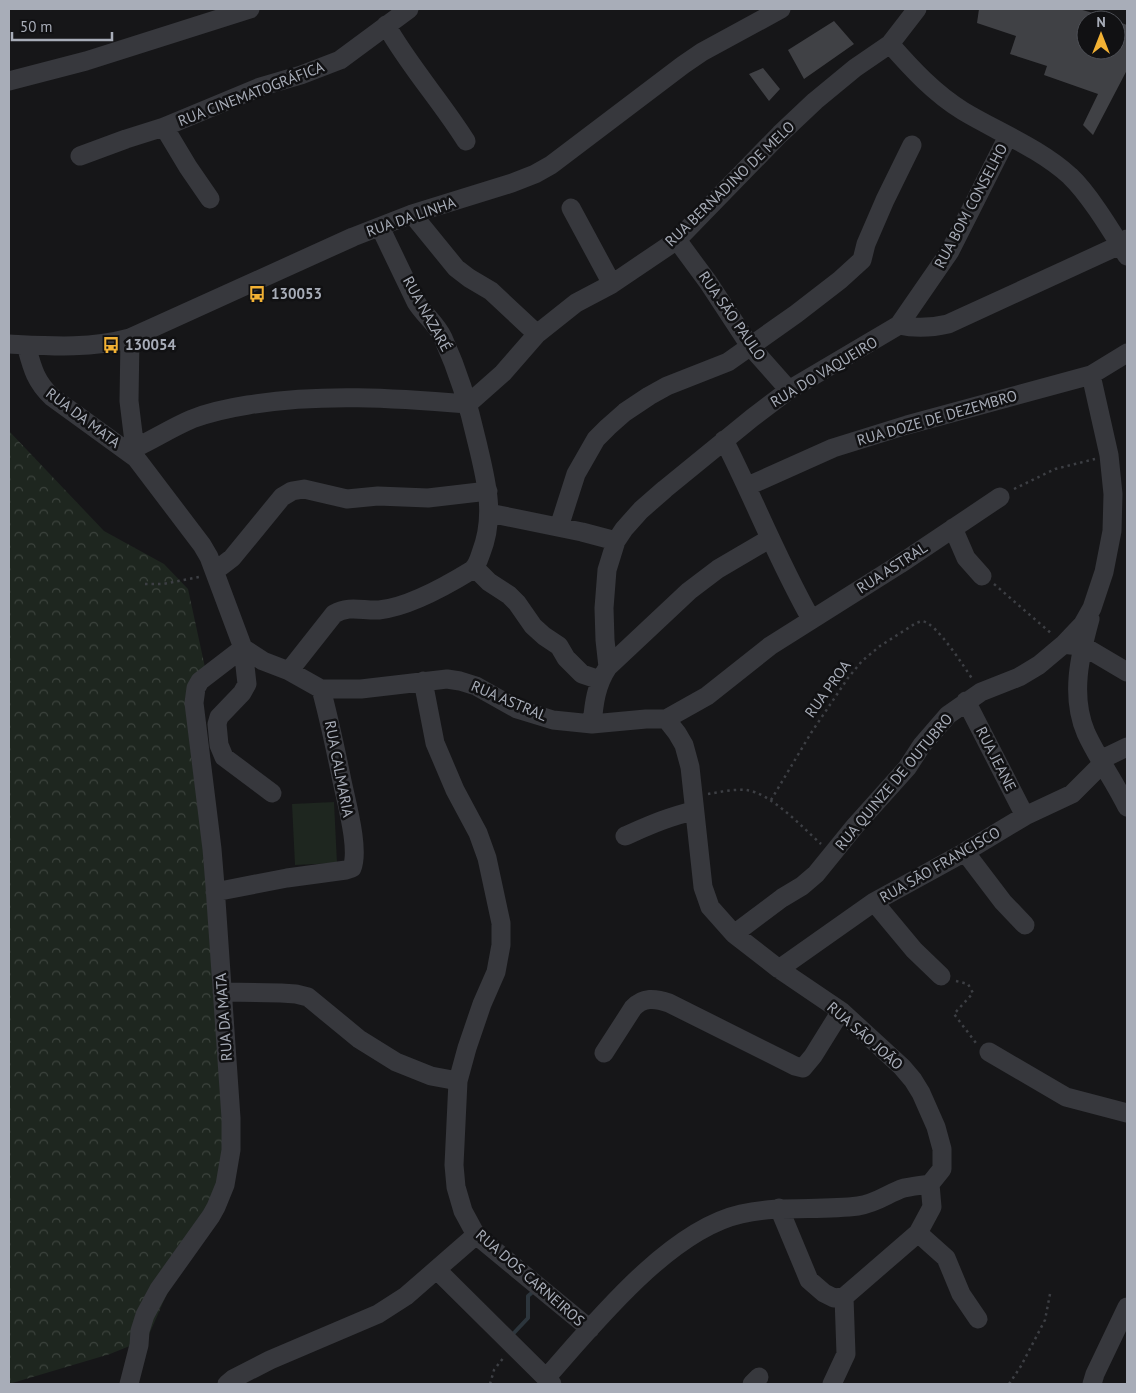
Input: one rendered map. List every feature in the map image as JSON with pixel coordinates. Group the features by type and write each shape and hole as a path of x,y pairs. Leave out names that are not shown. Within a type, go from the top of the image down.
{"street":[{"path":"9,81 86,61 250,9"},
{"name":"RUA CINEMATOGRÁFICA","path":"80,156 164,127 252,91 340,60 409,9"},
{"name":"RUA DA LINHA","path":"18,345 72,347 112,343 130,338 257,282 323,250 412,214 470,198 535,174 551,165 702,52 781,9"},
{"name":"RUA BERNADINO DE MELO","path":"468,404 503,373 537,334 576,303 612,284 676,240 815,101 890,44 915,10"},
{"path":"386,25 398,47 431,90 466,141"},
{"path":"890,44 939,95 1044,156 1070,176 1125,246 948,324 918,329 899,325"},
{"path":"164,127 210,199"},
{"name":"RUA BOM CONSELHO","path":"899,325 950,251 1008,136"},
{"path":"559,526 576,474 596,439 625,412 667,386 728,362 796,314 840,280 862,260 866,244 912,144"},
{"path":"571,208 612,284"},
{"path":"412,214 456,268 491,291 537,334"},
{"name":"RUA NAZARÉ","path":"380,227 416,302 432,320 442,336 468,404"},
{"name":"RUA SÃO PAULO","path":"676,240 708,282 750,346 789,390"},
{"name":"RUA DO VAQUEIRO","path":"604,674 604,608 607,570 616,542 624,529 641,510 724,440 789,390 899,325"},
{"path":"130,338 129,401 135,453 202,545 215,571 243,648 247,684 242,693 219,717 217,724 219,745 224,757 272,793"},
{"name":"RUA DA MATA","path":"18,345 42,388 52,397 135,453"},
{"name":"RUA DOZE DE DEZEMBRO","path":"748,486 833,448 851,442 1091,375 1127,353"},
{"name":"RUA QUINZE DE OUTUBRO","path":"734,934 816,874 855,826 907,768 922,746 948,715 974,697 1019,677 1073,645 1092,608 1108,557 1120,532 1113,494 1109,455 1091,375"},
{"path":"135,453 193,419 226,409 280,400 337,398 405,399 468,404 487,478 489,513 483,548 475,568 440,588 397,606 378,610 342,609 334,614 289,671"},
{"path":"724,440 748,486 769,539 811,619"},
{"path":"215,571 232,558 282,497 292,491 304,489 347,499 378,496 428,498 488,491"},
{"name":"RUA ASTRAL","path":"243,648 264,661 289,671 321,689 361,689 422,681 460,681 476,686 518,709 562,722 592,724 646,719 666,720 707,696 770,646 1000,498"},
{"path":"489,513 559,526 598,535 616,542"},
{"path":"953,528 966,558 982,576"},
{"path":"592,724 594,699 604,674 689,591 718,568 769,539"},
{"path":"475,568 489,582 518,603 534,626 544,636 559,646 566,658 582,674 604,674"},
{"path":"1073,645 1127,672"},
{"path":"1073,645 1078,678 1080,716 1085,731 1127,808"},
{"name":"RUA DA MATA","path":"128,1384 145,1315 159,1288 216,1207 229,1170 231,1118 212,849 195,719 194,696 200,681 243,648"},
{"name":"RUA DOS CARNEIROS","path":"422,681 435,743 455,790 478,833 486,858 501,924 501,945 496,972 482,1004 458,1081 454,1165 456,1187 463,1211 476,1235 590,1328"},
{"name":"RUA CALMARIA","path":"215,892 352,868 354,849 331,728 321,689"},
{"name":"RUA JEANE","path":"974,697 1025,816"},
{"name":"RUA SÃO JOÃO","path":"666,720 677,733 684,746 690,767 706,899 710,907 734,934 779,969 841,1011 902,1067 913,1080 936,1127 942,1149 942,1169 930,1184"},
{"name":"RUA SÃO FRANCISCO","path":"779,969 874,902 965,852 1025,816 1072,794 1101,762 1127,746"},
{"path":"625,836 694,804"},
{"path":"965,852 1003,902 1026,925"},
{"path":"874,902 914,950 941,976"},
{"path":"222,992 281,992 308,997 359,1039 396,1062 431,1076 458,1081"},
{"path":"604,1053 638,1002 653,999 669,1003 795,1066 803,1068 813,1056 841,1011"},
{"path":"990,1052 1066,1097 1127,1114"},
{"path":"437,1270 549,1381 590,1328 640,1276 697,1232 715,1222 740,1214 779,1208 836,1209 861,1206 882,1200 903,1188 930,1184 932,1207 918,1233 844,1297 834,1298 824,1293 809,1280 779,1208"},
{"path":"918,1233 946,1258 961,1294 978,1319"},
{"path":"227,1384 270,1360 378,1314 406,1296 476,1235"},
{"path":"832,1384 846,1354 844,1297"},
{"path":"1092,1384 1127,1307"}],"path":[{"path":"1000,498 1055,469 1109,455"},
{"path":"145,584 163,584 197,578 215,571"},
{"path":"982,576 1073,645"},
{"name":"RUA PROA","path":"771,800 828,706 862,660 916,623 922,621 930,624 958,658 974,697"},
{"path":"694,804 739,790 757,792 771,800 833,855"},
{"path":"941,976 968,984 973,993 954,1014 977,1044 990,1052"},
{"path":"1009,1384 1021,1366 1045,1320 1050,1294"},
{"path":"490,1384 494,1370 514,1346"}],"green space":[{"path":"9,431 104,531 164,564 188,589 206,672 189,689 231,1116 213,1210 165,1298 147,1339 110,1354 9,1384"},
{"path":"334,802 337,863 295,865 292,804"}],"building":[{"path":"979,9 1082,10 1076,10 1076,60 1126,60 1127,25 1127,70 1093,135 1083,125 1098,94 1044,75 1047,66 1010,54 1016,36 977,23"},
{"path":"834,21 854,44 804,79 788,50"},
{"path":"763,68 780,89 769,101 749,74"}],"waterway":[{"path":"512,1335 528,1318 528,1296 534,1291"}],"place":[{"name":"130053","path":"257,294"},
{"name":"130054","path":"111,345"}]}
